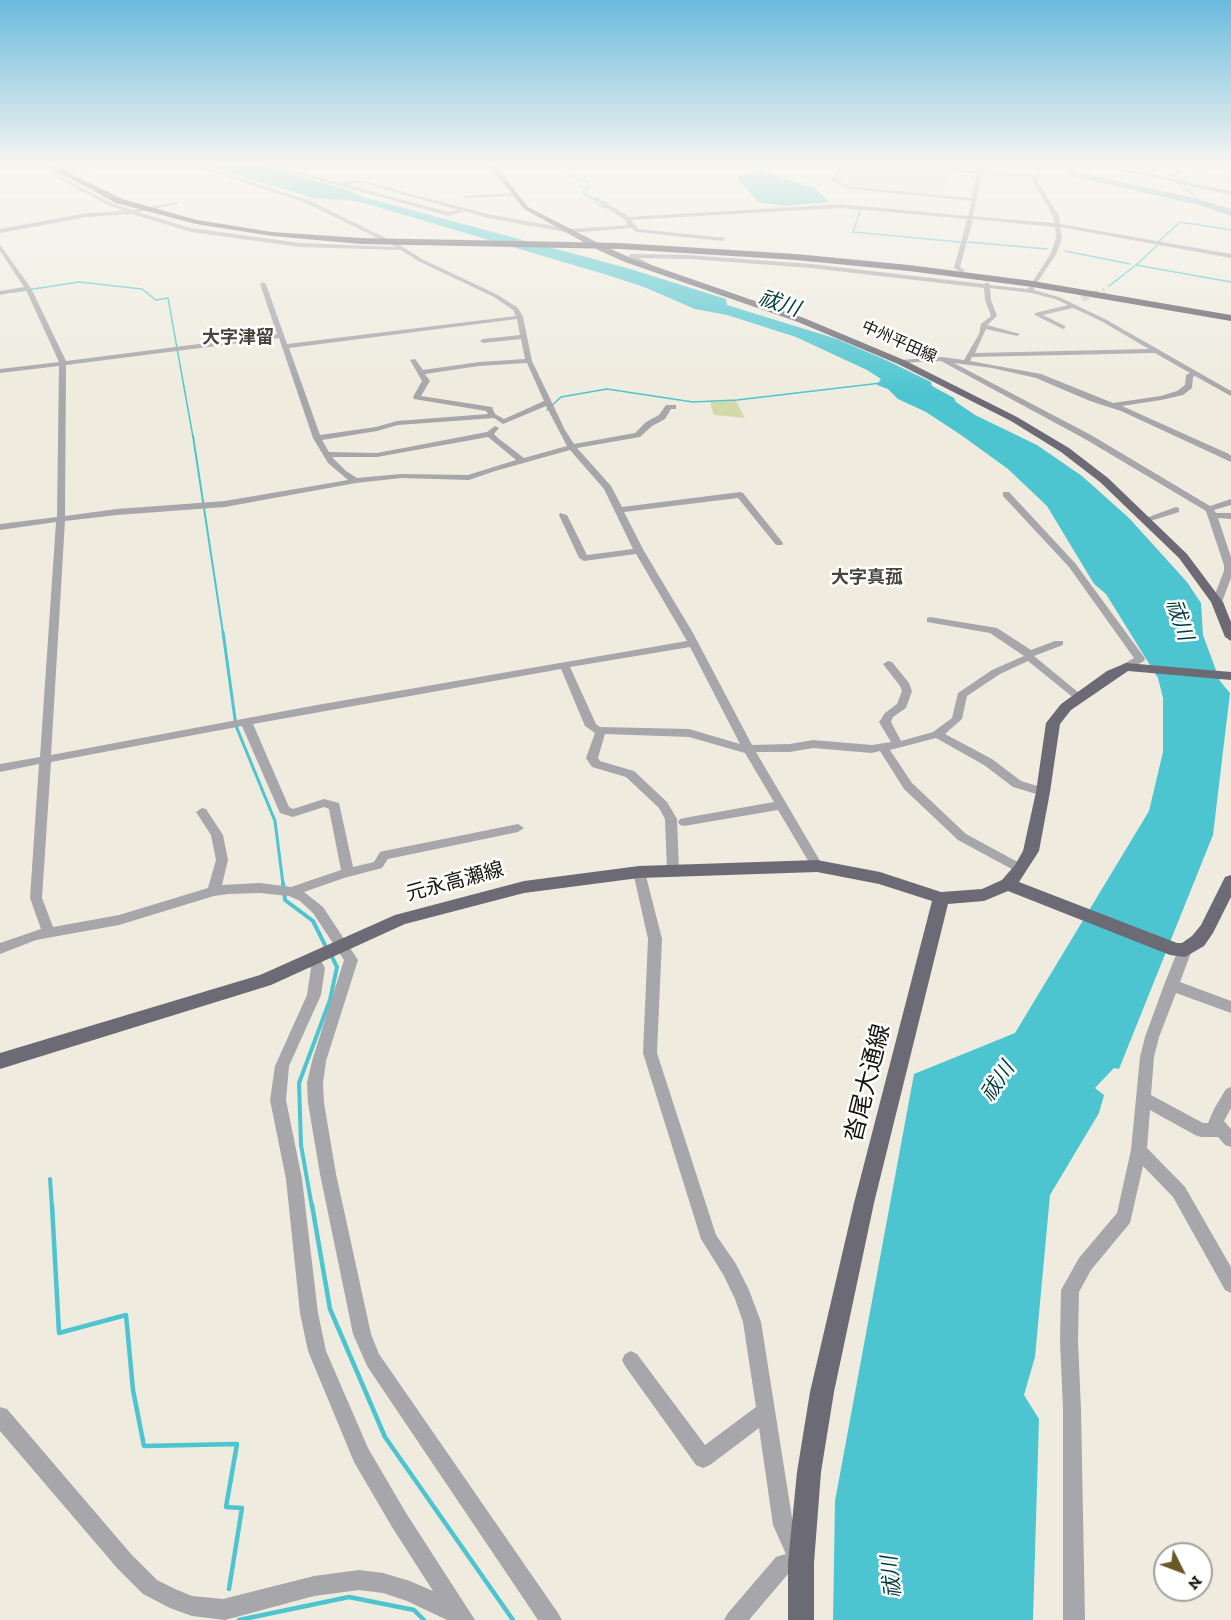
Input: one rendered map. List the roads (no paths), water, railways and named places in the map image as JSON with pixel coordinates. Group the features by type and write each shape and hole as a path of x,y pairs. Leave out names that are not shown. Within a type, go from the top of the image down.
{"highway":[{"path":"325,241 395,245 576,246 836,263 1032,287 1231,320"}],"main road":[{"name":"中州平田線","path":"587,241 657,270 801,320 901,362 1014,419 1065,450 1104,480 1148,519 1183,556 1217,602 1227,620 1231,637"},
{"path":"941,898 984,895 1008,884 1021,869 1031,851 1043,792 1053,723 1066,707 1079,697 1126,667 1231,676"},
{"name":"元永高瀬線","path":"0,1060 265,980 401,919 524,887 639,872 817,866 880,878 941,898"},
{"path":"1008,884 1180,950 1198,941 1207,929 1231,881"},
{"name":"沓尾大通線","path":"801,1620 801,1563 809,1472 822,1392 898,1064 941,898"}],"street":[{"path":"386,241 509,303 520,317 529,361 572,448 608,488 639,551 693,643 748,748 817,866"},
{"path":"962,271 957,268 965,241"},
{"path":"1032,287 1057,241"},
{"path":"1146,241 1231,256"},
{"path":"0,247 28,288 63,363 62,519 36,898 48,931"},
{"path":"657,270 631,256 689,257 811,266 987,285 1032,287 1160,351 1231,394"},
{"path":"263,284 317,438 326,454 343,473 356,481"},
{"path":"958,367 968,359 982,334 983,326 994,316 988,300 987,285"},
{"path":"0,293 28,288"},
{"path":"1065,302 1082,298"},
{"path":"1063,327 1037,314 1074,306"},
{"path":"285,346 520,317"},
{"path":"983,326 1017,334"},
{"path":"0,371 281,336"},
{"path":"483,341 524,337"},
{"path":"901,362 1160,351"},
{"path":"942,359 1088,437 1211,512 1231,516"},
{"path":"968,359 1038,376 1086,397 1113,405 1231,460"},
{"path":"413,360 426,381 417,396 489,409 493,416 503,422"},
{"path":"421,372 479,364 529,361"},
{"path":"1113,405 1161,399 1180,393 1189,386 1191,375 1197,374"},
{"path":"326,454 377,455 490,434 503,422 548,402"},
{"path":"0,527 117,512 225,504 356,481 401,476 469,478 523,460 637,435 649,424 662,417 669,407 673,407"},
{"path":"317,438 371,430 397,423 493,416"},
{"path":"490,434 523,460"},
{"path":"1006,494 1072,565 1140,659 1126,667"},
{"path":"618,510 740,495 779,543"},
{"path":"1211,512 1231,502"},
{"path":"1148,519 1176,510"},
{"path":"1211,512 1227,554 1230,571 1217,602"},
{"path":"563,515 584,558 639,551"},
{"path":"930,620 993,630 1028,653 1029,657 1079,697"},
{"path":"0,768 246,721 693,643"},
{"path":"564,665 591,726 601,730 689,733 732,747 790,748 813,744 883,748 898,746 937,734 957,719 962,695 996,672 1029,657 1030,654 1059,644"},
{"path":"888,664 905,685 907,691 902,706 889,715 885,722 898,746"},
{"path":"246,721 284,810 293,813 324,803 335,806 348,874"},
{"path":"601,730 592,758 596,764 630,774 663,806 671,819 673,871"},
{"path":"937,734 988,762 1017,784 1043,792"},
{"path":"883,748 908,786 962,837 1021,869"},
{"path":"684,822 781,805"},
{"path":"202,812 217,835 222,860 214,891"},
{"path":"291,892 378,866 384,855 518,828"},
{"path":"639,872 655,939 650,1053 709,1239 743,1296 752,1322 783,1525 801,1563 783,1564 735,1620"},
{"path":"0,949 34,934 119,920 214,891 260,888 291,892 304,898 318,910 351,960 319,1061 315,1083 316,1103 328,1174 362,1334 373,1360 551,1620"},
{"path":"1074,1620 1070,1290 1085,1264 1124,1217 1139,1150 1147,1057 1180,950"},
{"path":"316,958 318,968 314,995 282,1066 278,1100 294,1179 309,1313 317,1351 361,1455 399,1520 462,1618"},
{"path":"1171,985 1231,1007"},
{"path":"1226,1135 1216,1123 1218,1114 1231,1094"},
{"path":"1143,1098 1201,1130 1226,1135"},
{"path":"1139,1150 1179,1192 1231,1284"},
{"path":"631,1360 703,1458 765,1412"},
{"path":"0,1416 124,1561 150,1587 192,1606 224,1615 314,1586 359,1580 383,1583 410,1591 462,1618"}],"water":[{"name":"祓川","path":"491,241 525,241 627,268 726,299 727,305 837,339 931,382 932,386 954,398 956,402 975,415 1037,445 1082,476 1129,518 1187,582 1201,603 1203,635 1220,681 1230,693 1213,835 1119,1069 1114,1068 1095,1088 1104,1095 1099,1113 1050,1195 1035,1357 1024,1395 1039,1419 1033,1620 833,1620 835,1501 914,1074 1015,1033 1149,811 1163,752 1163,698 1158,678 1106,594 1094,584 1047,506 1008,469 926,412 898,399 888,389 877,385 881,379 867,370 796,337 727,315 695,309 644,287"}],"waterway":[{"path":"945,241 960,242"},
{"path":"968,242 1047,249"},
{"path":"1136,265 1159,244"},
{"path":"1065,251 1130,264"},
{"path":"1109,286 1136,265"},
{"path":"1136,265 1231,282"},
{"path":"14,292 79,282 142,289 156,300 168,298 193,437"},
{"path":"547,410 561,397 607,389 693,402 737,400 881,383"},
{"path":"193,436 223,633"},
{"path":"223,632 236,726 275,821 283,884"},
{"path":"283,883 285,900 313,921 327,949"},
{"path":"312,1207 301,1145 299,1083 330,1000 337,967 331,955"},
{"path":"50,1179 52,1207"},
{"path":"52,1205 59,1333 126,1315 133,1390 144,1446 237,1444 226,1507 242,1508 229,1589"},
{"path":"312,1205 330,1309 385,1437 513,1620"},
{"path":"239,1620 349,1597 414,1610 424,1620"}],"tunnel":[{"path":"1082,298 1105,291"}],"district":[{"name":"大字津留","path":"238,338"},
{"name":"大字真菰","path":"867,578"}]}
